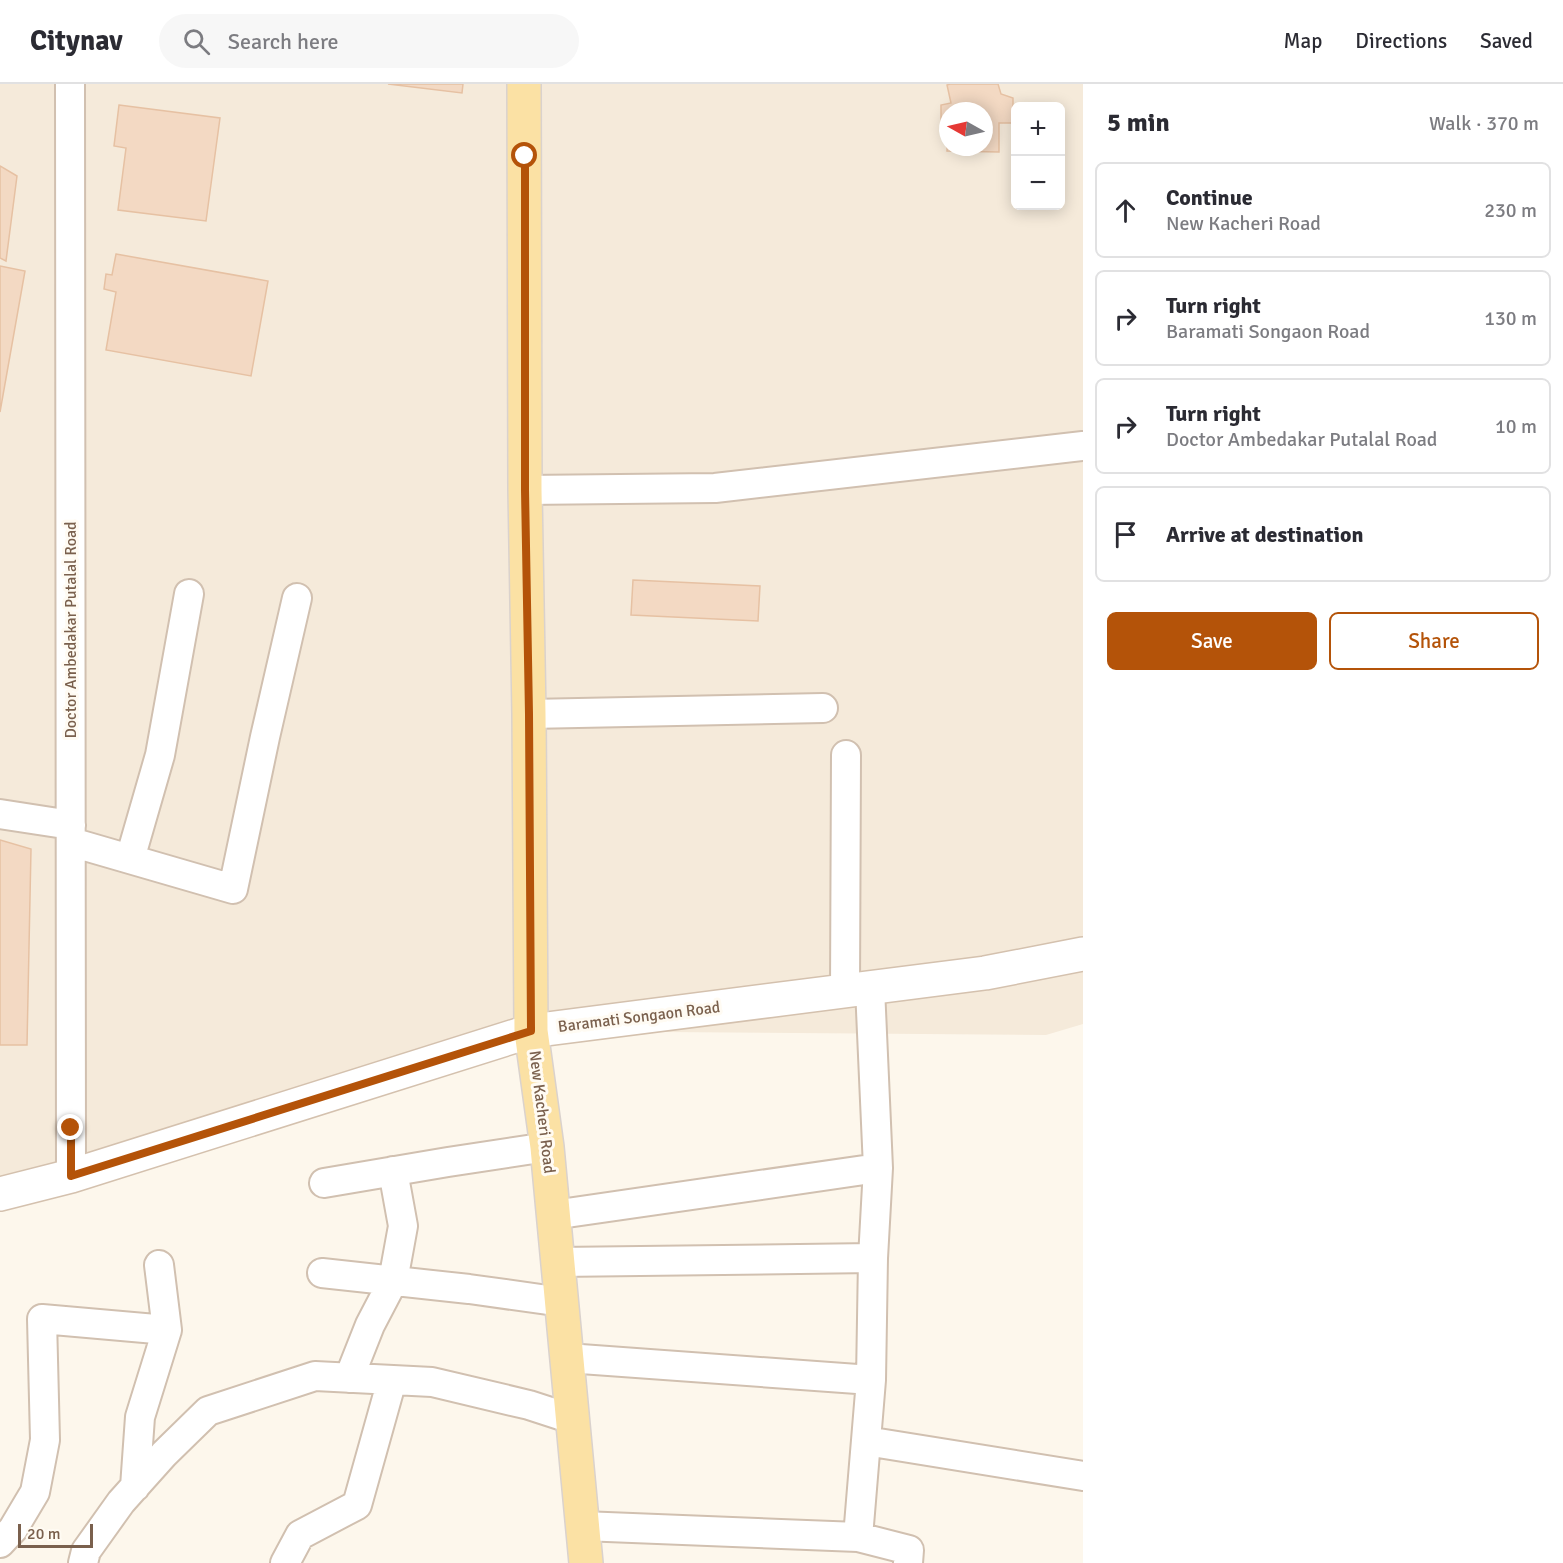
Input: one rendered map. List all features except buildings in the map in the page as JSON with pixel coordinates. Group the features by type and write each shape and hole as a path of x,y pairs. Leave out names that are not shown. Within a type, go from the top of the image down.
{"main road":[{"name":"New Kacheri Road","path":"525,84 525,490 531,1031 547,1147 585,1563"},
{"name":"Baramati Songaon Road","path":"0,1194 71,1176 531,1031 985,973 1083,954"}],"street":[{"name":"Doctor Ambedakar Putalal Road","path":"70,84 71,1176"},
{"path":"525,490 714,488 1083,446"},
{"path":"130,859 160,755 189,594"},
{"path":"0,814 71,833 130,859 233,889 297,598"},
{"path":"529,714 823,708"},
{"path":"846,755 857,989 878,1168 873,1258 871,1380 858,1537"},
{"path":"324,1183 547,1147"},
{"path":"553,1215 878,1168"},
{"path":"349,1378 370,1324 393,1281 403,1226 393,1171"},
{"path":"558,1262 873,1258"},
{"path":"135,1487 140,1416 167,1330 159,1265"},
{"path":"322,1273 562,1302"},
{"path":"0,1543 13,1529 35,1492 45,1440 42,1319 167,1330"},
{"path":"567,1358 871,1380"},
{"path":"83,1563 86,1551 121,1502 164,1454 208,1411 315,1376 432,1382 529,1405 572,1419"},
{"path":"285,1563 300,1535 357,1505 392,1380"},
{"path":"866,1441 1083,1476"},
{"path":"582,1526 858,1537 909,1550 908,1563"}],"shaded area":[{"path":"0,84 1083,84 1083,1024 1046,1035 531,1031 0,1183"}],"route":[{"path":"71,1128 71,1176 531,1031 525,490 525,156"}]}
